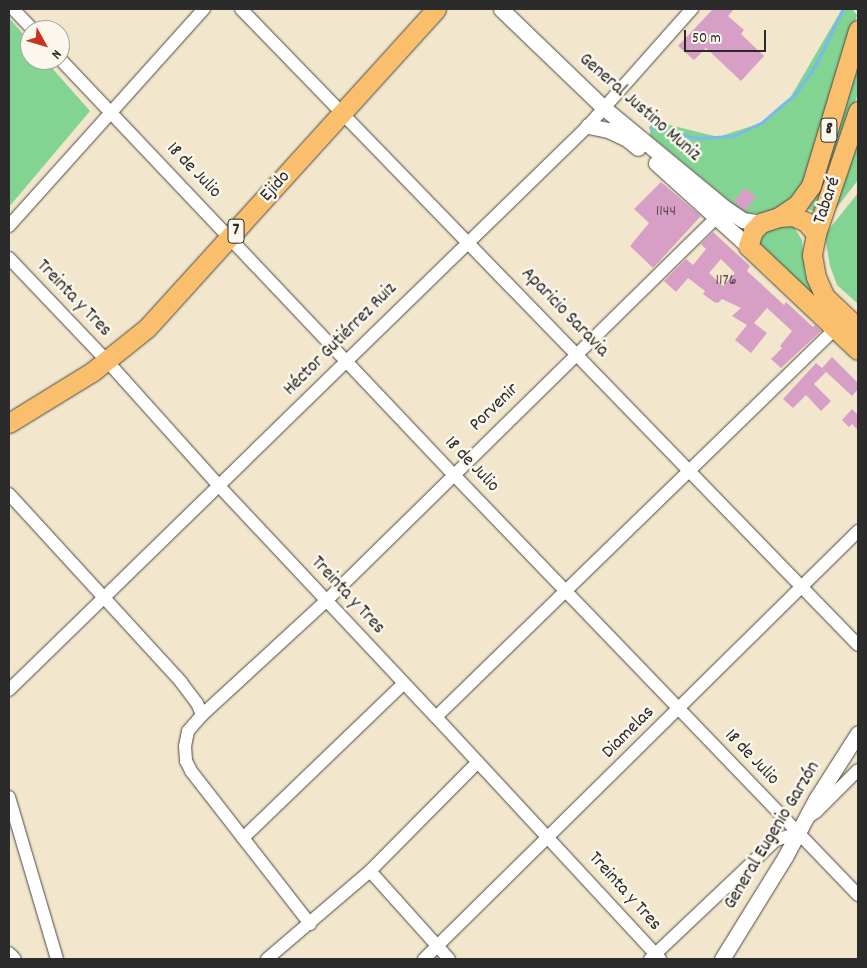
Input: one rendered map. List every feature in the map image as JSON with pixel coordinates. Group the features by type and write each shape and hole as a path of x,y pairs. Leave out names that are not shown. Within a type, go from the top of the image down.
{"main road":[{"name":"Ejido","path":"339,109 421,9"},
{"name":"Ejido","path":"9,424 103,357 142,320 227,233 339,109 436,9"},
{"name":"Tabaré","path":"770,220 797,205 811,186 858,30"},
{"name":"Tabaré","path":"816,234 858,111"},
{"path":"770,220 793,216 806,222 816,234"},
{"name":"8","path":"770,220 753,231 748,246 847,325"},
{"name":"8","path":"816,234 812,255 816,276 825,296 847,325 858,350"},
{"name":"Ejido","path":"9,412 103,357"}],"street":[{"path":"13,9 23,20"},
{"path":"9,226 204,9"},
{"name":"Aparicio Saravia","path":"241,9 858,645"},
{"name":"General Justino Muniz","path":"501,9 604,108 720,213 748,246"},
{"name":"Héctor Gutiérrez Ruiz","path":"9,690 588,126 692,9"},
{"name":"18 de Julio","path":"70,70 227,233 454,475 858,895"},
{"name":"General Justino Muniz","path":"588,126 608,130 627,139 720,213 743,220 770,220"},
{"name":"Porvenir","path":"310,924 192,771 186,761 185,746 188,731 202,715 326,602 720,213"},
{"name":"Treinta y Tres","path":"9,258 103,357 326,602 549,837 655,958"},
{"path":"436,717 689,472 847,325"},
{"path":"9,494 181,682 197,703 202,715"},
{"name":"Diamelas","path":"424,959 679,710 858,531"},
{"path":"243,838 404,683"},
{"name":"General Eugenio Garzón","path":"722,959 858,733"},
{"path":"268,959 370,871 478,762"},
{"path":"806,818 816,812 858,770"},
{"path":"9,797 57,959"},
{"path":"655,958 776,840 798,833"},
{"path":"370,871 448,959"},
{"path":"9,953 15,959"}],"green space":[{"path":"842,9 852,9 857,15 808,178 795,196 769,214 744,213 650,135 650,127 654,121 718,137 761,123 790,98"},
{"path":"9,18 20,31 20,70 54,70 90,111 9,207"},
{"path":"858,56 858,93 818,213 805,208"},
{"path":"858,135 858,180 828,219"},
{"path":"858,193 858,304 837,285 830,266 826,233"},
{"path":"779,227 794,227 802,240 805,274 824,310 756,245 764,231"}],"building":[{"path":"713,9 734,9 728,16 744,30 741,34 764,56 741,81 706,48 694,60 678,46"},
{"path":"661,182 701,216 653,268 630,246 649,223 634,209"},
{"path":"745,188 756,197 745,211 734,202"},
{"path":"713,232 750,266 747,271 784,305 786,302 813,327 815,325 821,331 781,368 771,359 782,348 780,346 792,331 767,308 754,323 767,333 751,353 735,340 747,325 732,316 741,308 722,299 718,303 714,302 703,294 705,291 688,278 676,292 664,281 686,259 693,265 706,249 701,244","holes":["721,259 735,273 723,286 709,273"]},
{"path":"832,357 858,383 858,389 852,396 822,368"},
{"path":"816,363 826,372 814,384 831,401 821,411 806,395 793,408 783,399"},
{"path":"852,409 858,415 858,430 852,424 849,427 842,420"}],"waterway":[{"path":"650,127 697,138 733,136 761,123 796,93 816,64 843,9"}]}
